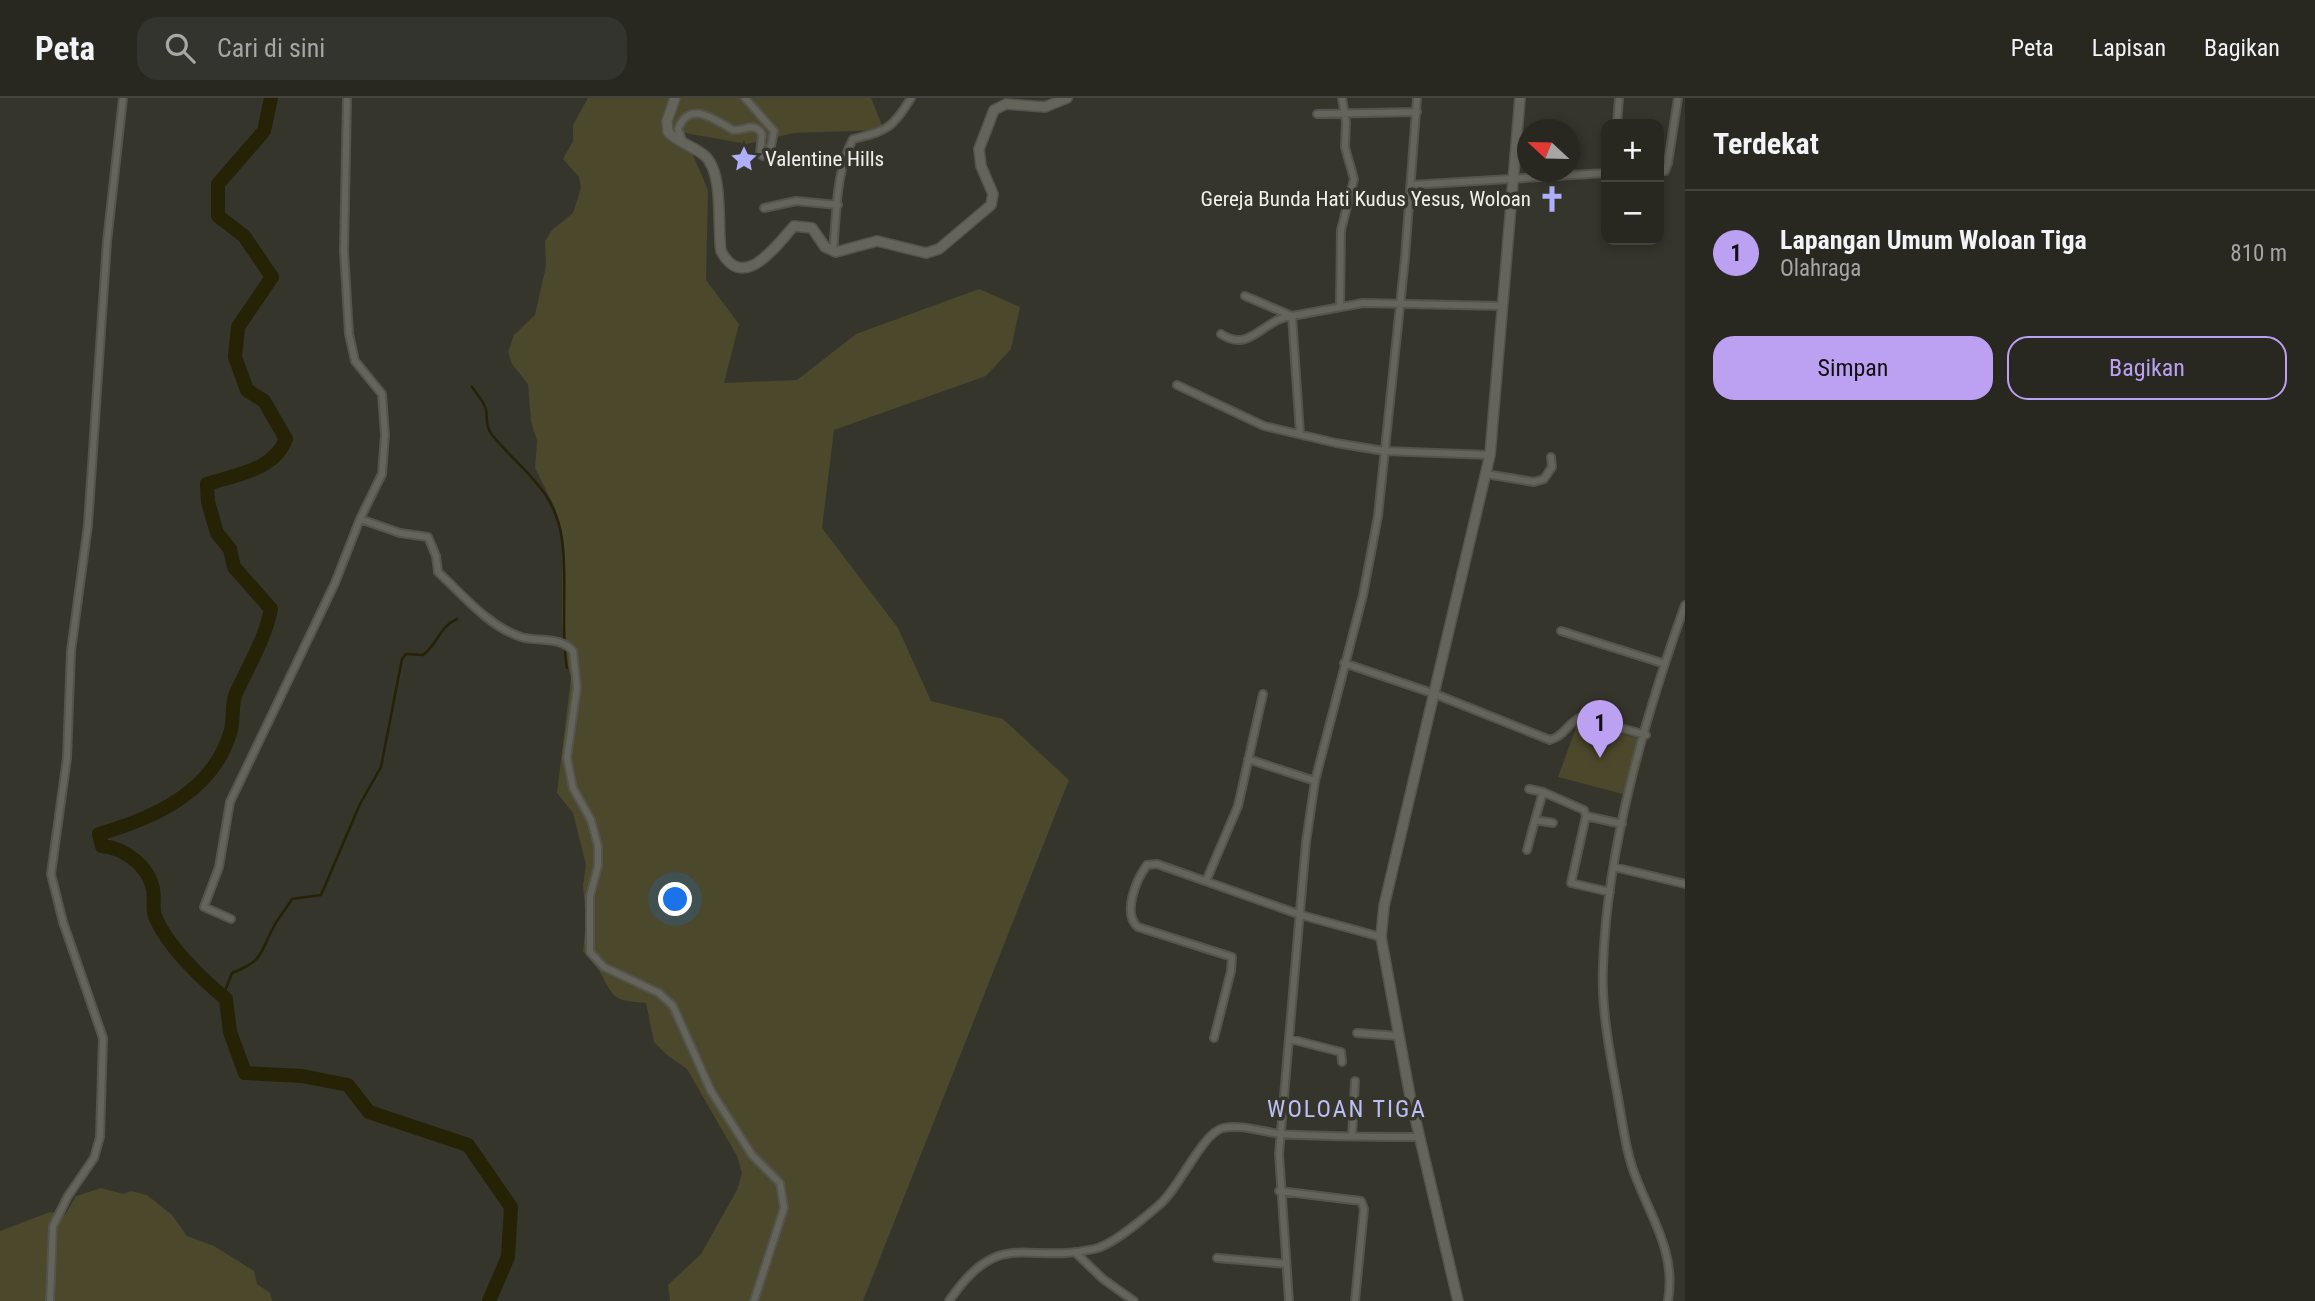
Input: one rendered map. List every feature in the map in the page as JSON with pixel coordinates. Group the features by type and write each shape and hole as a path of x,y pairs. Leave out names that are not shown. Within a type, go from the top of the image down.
{"main road":[{"path":"675,98 667,121 668,132 703,154 714,171 720,244 729,262 748,267 764,261 794,226 801,224 812,228 821,243 833,251 877,241 926,254 939,250 991,205 993,194 981,166 979,149 994,110 1006,104 1045,107 1067,98"},
{"path":"1458,1301 1420,1137 1381,937 1384,906 1490,454 1520,98"}],"street":[{"path":"50,1301 53,1226 68,1196 94,1158 100,1136 103,1038 60,913 51,874 67,758 71,651 88,526 107,242 123,98"},
{"path":"230,919 204,907 219,867 230,803 335,583 360,519 382,474 385,435 382,394 355,361 349,334 344,251 346,98"},
{"path":"683,142 678,129 681,123 691,115 706,113 733,130 752,126 758,129 762,134 760,154 763,156 771,146 774,131 745,98"},
{"path":"833,251 842,165 853,139 886,130 897,122 911,98"},
{"path":"1340,306 1341,230 1354,184 1345,147 1342,98"},
{"path":"1289,1301 1279,1191 1306,842 1315,781 1373,546 1411,185 1417,98"},
{"path":"1617,119 1619,98"},
{"path":"1664,171 1668,163 1678,98"},
{"path":"1317,114 1417,112"},
{"path":"1411,185 1601,173"},
{"path":"764,208 796,201 838,205"},
{"path":"1245,296 1292,316"},
{"path":"1220,334 1229,340 1248,339 1277,318 1340,306 1399,303 1502,306"},
{"path":"1292,316 1300,434"},
{"path":"1177,384 1264,426 1384,451 1490,454"},
{"path":"1486,474 1534,482 1544,480 1552,467 1551,457"},
{"path":"360,519 400,533 428,537 436,556 438,572 492,623 520,636 558,641 573,651 577,687 567,758 573,788 591,820 598,846 598,866 590,896 590,952 604,967 659,993 673,1006 711,1091 752,1155 780,1183 785,1208 754,1301"},
{"path":"1668,1301 1670,1279 1666,1248 1636,1180 1611,1059 1602,969 1610,892 1622,824 1665,664 1685,605"},
{"path":"1560,632 1665,664"},
{"path":"1344,663 1435,694 1550,740 1559,738 1569,724 1581,717 1646,735"},
{"path":"1206,881 1238,806 1263,694"},
{"path":"1248,759 1315,781"},
{"path":"1529,789 1579,805 1586,816 1622,824"},
{"path":"1527,850 1543,792"},
{"path":"1586,816 1571,883 1610,892"},
{"path":"1535,820 1553,823"},
{"path":"1214,1038 1232,957 1138,927 1129,915 1138,880 1147,865 1157,864 1301,915 1381,937"},
{"path":"1614,867 1685,884"},
{"path":"1356,1033 1399,1036"},
{"path":"1290,1039 1341,1052 1342,1062"},
{"path":"1352,1136 1354,1082"},
{"path":"949,1301 981,1265 996,1254 1009,1251 1075,1252 1104,1246 1168,1198 1215,1132 1236,1128 1282,1134 1420,1137"},
{"path":"1279,1191 1361,1201 1364,1209 1355,1301"},
{"path":"1075,1252 1103,1279 1134,1301"},
{"path":"1217,1258 1286,1265"}],"shaded area":[{"path":"588,98 871,98 884,130 794,133 747,144 662,129 690,148 708,190 706,280 739,324 724,383 797,380 856,334 979,289 1020,307 1011,349 986,376 834,430 822,528 898,628 931,701 1003,719 1069,780 863,1301 670,1301 668,1285 701,1254 737,1190 742,1173 737,1156 687,1069 654,1042 646,1003 617,998 583,951 586,922 583,885 586,865 573,813 557,793 571,677 564,652 562,619 563,541 555,508 535,468 537,441 531,421 528,384 512,364 508,352 514,335 535,315 546,266 545,241 552,230 573,213 581,188 579,177 563,159 573,141 573,125"},
{"path":"1578,722 1641,739 1623,794 1558,777"},
{"path":"101,1188 123,1194 131,1191 147,1195 172,1215 187,1236 214,1246 254,1271 257,1284 270,1293 272,1301 0,1301 0,1231 50,1212 65,1215 76,1196"}],"waterway":[{"path":"271,98 264,131 218,184 218,216 244,236 272,277 238,327 235,357 247,390 264,401 286,439 280,450 263,465 207,484 208,502 217,533 230,549 234,567 271,609 261,641 234,697 231,730 223,752 211,770 196,786 160,810 99,834 102,846 126,854 146,872 153,889 154,913 160,927 186,961 226,999 230,1032 245,1073 302,1076 348,1085 369,1112 468,1145 511,1207 508,1257 489,1301"},
{"path":"472,387 485,407 490,432 536,482 545,494 558,522 564,555 564,636 567,668"},
{"path":"223,996 232,973 250,965 259,956 275,924 292,899 321,895 360,804 381,767 402,659 406,654 423,655 446,626 457,619"}],"place":[{"name":"Valentine Hills","path":"744,159"},
{"name":"Gereja Bunda Hati Kudus Yesus, Woloan","path":"1552,199"},
{"name":"Lapangan Umum Woloan Tiga","path":"1600,758"}],"district":[{"name":"WOLOAN TIGA","path":"1347,1109"}]}
